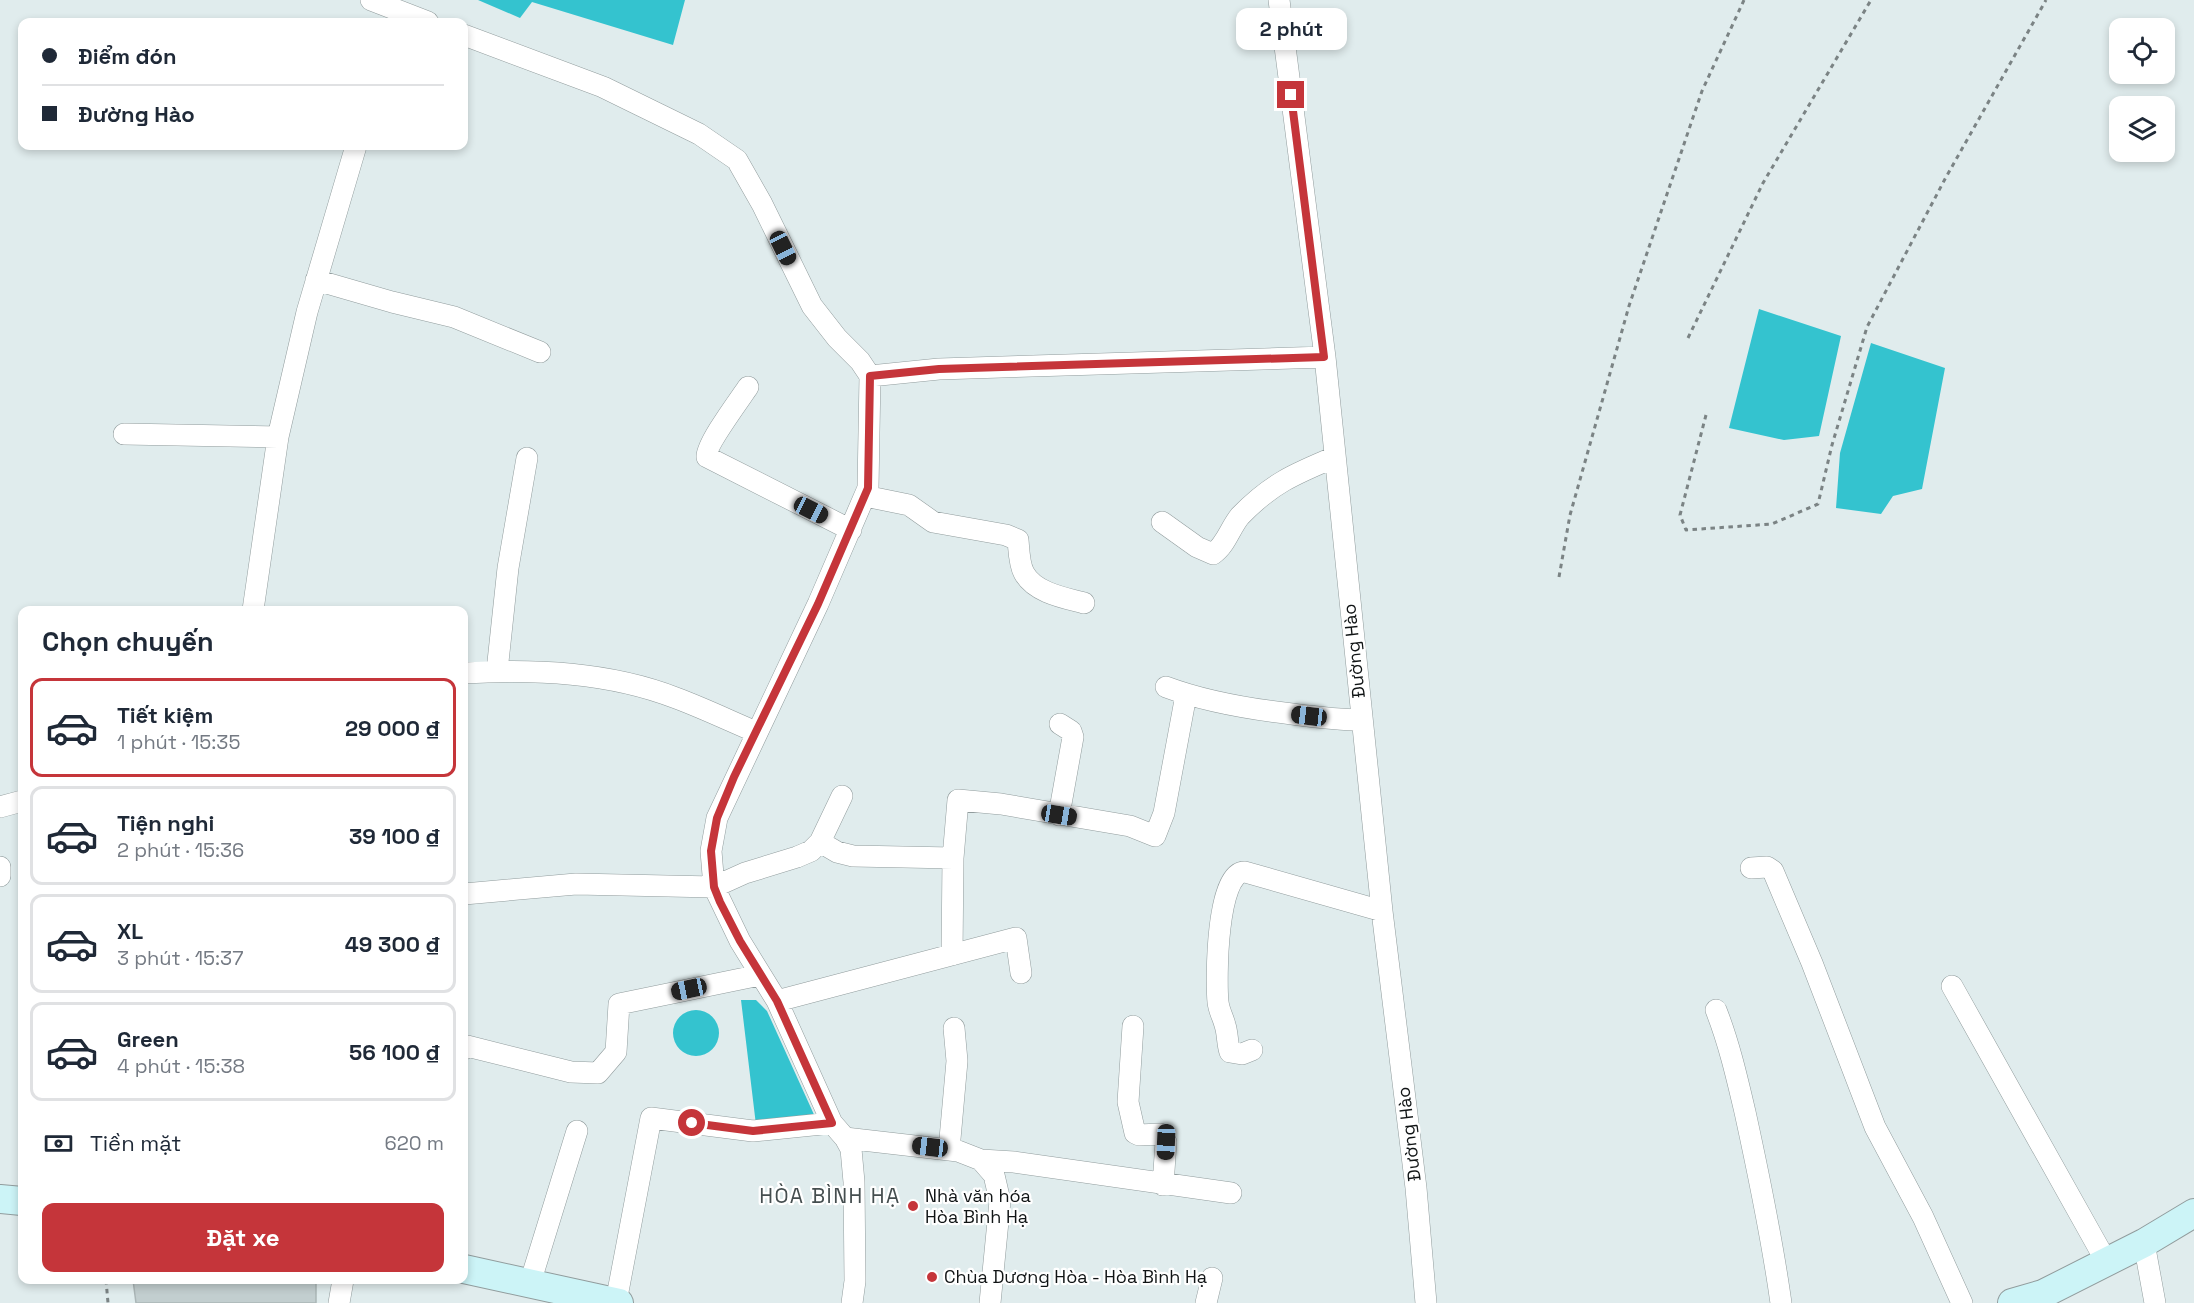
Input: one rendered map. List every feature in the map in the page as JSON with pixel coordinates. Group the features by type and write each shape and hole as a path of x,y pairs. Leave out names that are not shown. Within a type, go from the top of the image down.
{"main road":[{"path":"0,1199 18,1201"},
{"path":"2012,1303 2043,1294 2144,1244 2194,1213"},
{"path":"468,1270 543,1292 618,1303"}],"street":[{"path":"371,0 394,17"},
{"name":"Đường Hào","path":"1279,0 1324,357 1382,910 1416,1188 1426,1303"},
{"path":"468,36 603,87 699,134 737,160 762,204 812,306 837,338 860,361 870,376 868,488 851,530 717,818 711,851 714,887 740,941 777,1001 838,1131 851,1149 854,1182 855,1281 852,1303"},
{"path":"254,606 278,437 316,280 355,150"},
{"path":"316,280 454,317 540,352"},
{"path":"870,376 939,369 1324,357"},
{"path":"748,387 712,442 706,453 707,457 851,530"},
{"path":"124,434 278,437"},
{"path":"1162,522 1197,547 1213,554 1219,549 1240,517 1268,489 1291,475 1335,457"},
{"path":"497,671 508,568 527,458"},
{"path":"865,496 909,505 933,522 1006,535 1018,540 1024,573 1036,586 1056,595 1084,603"},
{"path":"468,673 551,672 621,681 676,697 756,732"},
{"path":"1166,687 1186,695 1236,706 1336,720 1361,720"},
{"path":"952,956 953,858 958,800 1011,806 1131,826 1155,836 1164,813 1186,695"},
{"path":"1059,815 1073,737 1071,731 1060,724"},
{"path":"468,894 576,884 714,887 745,873 797,858 811,851 820,842 842,796"},
{"path":"0,807 18,802"},
{"path":"820,842 837,852 853,856 953,858"},
{"path":"0,867 0,876"},
{"path":"1751,868 1767,867 1773,871 1812,963 1875,1127 1923,1217 1962,1303"},
{"path":"1252,1050 1242,1054 1230,1052 1218,1001 1220,919 1234,875 1245,872 1382,910"},
{"path":"777,1001 1016,938 1021,973"},
{"path":"468,1046 571,1072 598,1073 616,1052 619,1004 760,975"},
{"path":"1952,986 2106,1261"},
{"path":"1716,1010 1727,1039 1751,1140 1781,1303"},
{"path":"1133,1026 1128,1102 1136,1132 1139,1135 1160,1134 1166,1142 1163,1185"},
{"path":"949,1150 957,1061 954,1028"},
{"path":"618,1303 651,1118 753,1131 838,1131 958,1151 981,1160 1026,1164 1231,1193"},
{"path":"543,1292 578,1131"},
{"path":"981,1160 994,1175 1000,1201 990,1303"},
{"path":"2144,1244 2156,1303"},
{"path":"1206,1303 1212,1278"},
{"path":"339,1303 342,1284"}],"path":[{"path":"1559,577 1570,515 1629,306 1702,91 1744,0"},
{"path":"1688,338 1763,183 1871,0"},
{"path":"1706,415 1680,515 1686,530 1772,524 1818,504 1832,446 1867,327 1945,179 2046,0"},
{"path":"106,1284 108,1303"}],"water":[{"path":"478,0 685,0 673,45 532,2 520,18"},
{"path":"1759,309 1841,336 1819,436 1784,440 1729,428"},
{"path":"1871,343 1945,368 1922,489 1893,496 1881,514 1836,508 1840,453"},
{"path":"741,1000 756,1000 767,1011 816,1119 756,1125"},
{"path":"696,1010 712,1017 719,1033 712,1049 696,1056 680,1049 673,1033 680,1017"}],"building":[{"path":"134,1284 316,1284 316,1303 136,1303"}],"place":[{"name":"Nhà văn hóa Hòa Bình Hạ","path":"913,1206"},
{"name":"Chùa Dương Hòa - Hòa Bình Hạ","path":"932,1277"}],"district":[{"name":"HÒA BÌNH HẠ","path":"830,1196"}],"route":[{"path":"692,1123 753,1131 832,1123 777,1001 740,941 720,902 714,887 711,851 717,818 734,777 818,604 868,488 870,376 939,369 1324,357 1291,95"}]}
